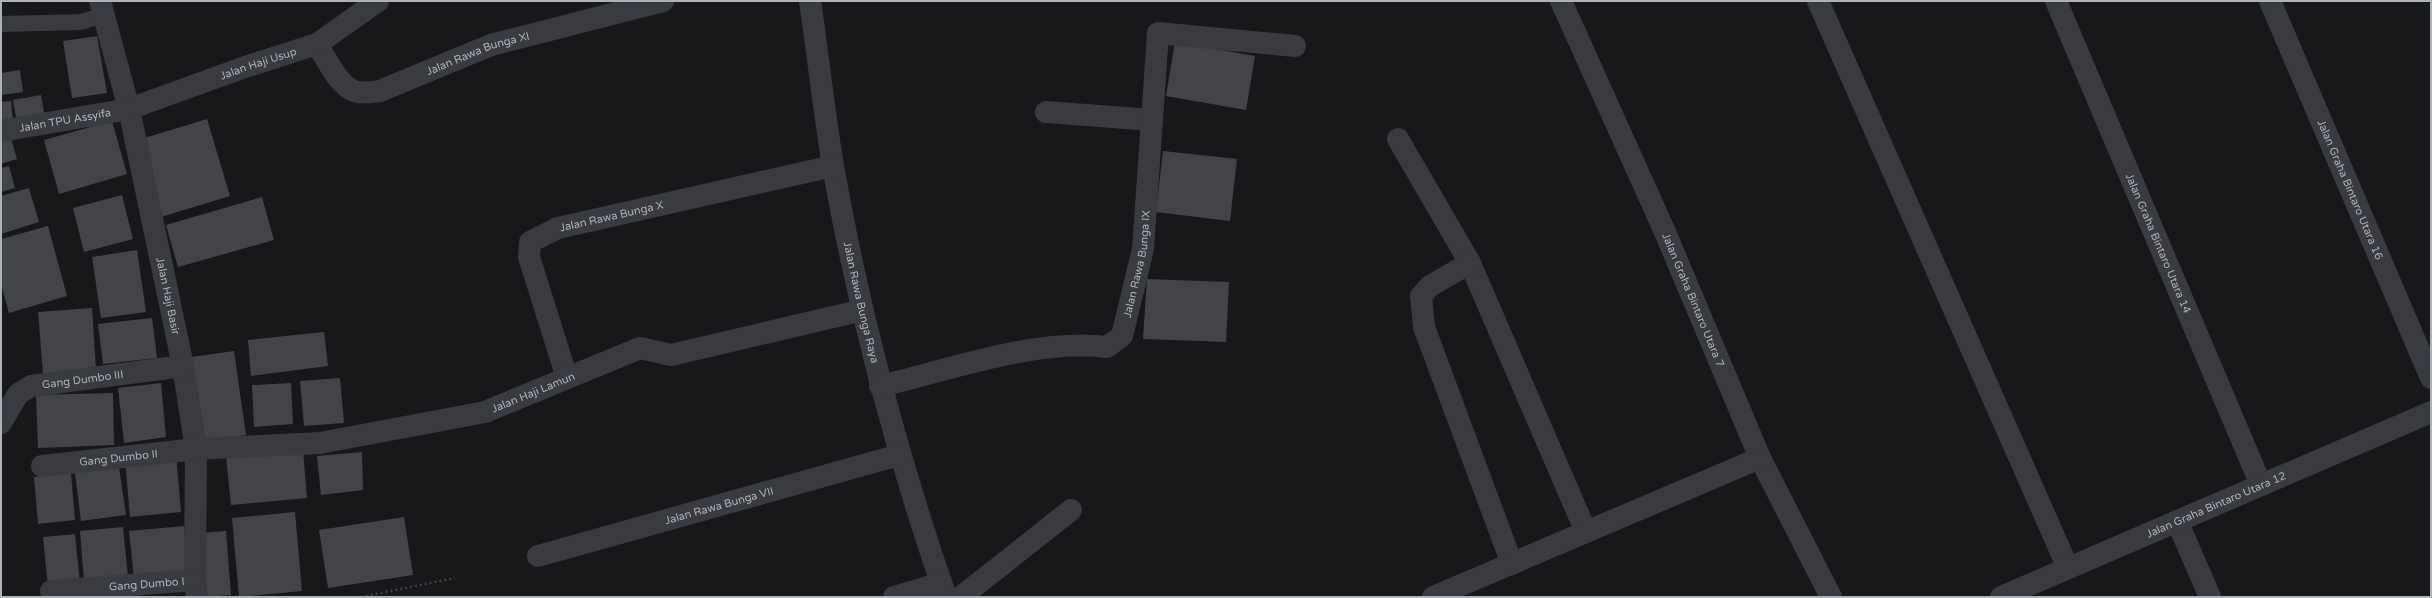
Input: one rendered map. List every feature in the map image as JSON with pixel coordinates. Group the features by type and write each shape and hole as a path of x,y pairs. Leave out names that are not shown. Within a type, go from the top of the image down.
{"street":[{"name":"Jalan Haji Usup","path":"129,109 245,67 316,44 378,1"},
{"name":"Jalan Rawa Bunga XI","path":"316,44 337,75 353,91 362,93 380,91 491,45 663,1"},
{"name":"Jalan Rawa Bunga Raya","path":"810,1 833,166 880,386 899,455 944,590"},
{"name":"Jalan Graha Bintaro Utara 7","path":"1561,1 1665,232 1760,458 1831,597"},
{"path":"1818,1 2068,568"},
{"name":"Jalan Graha Bintaro Utara 14","path":"2056,1 2262,485"},
{"name":"Jalan Graha Bintaro Utara 16","path":"2270,1 2431,378"},
{"name":"Jalan Haji Basir","path":"101,8 129,109 183,366 196,449 196,588"},
{"name":"Jalan Rawa Bunga IX","path":"880,386 1027,350 1092,345 1107,347 1122,336 1143,249 1158,33 1250,43 1295,46"},
{"name":"Jalan TPU Assyifa","path":"1,132 129,109"},
{"path":"1046,112 1152,120"},
{"path":"1398,139 1470,263 1586,532"},
{"name":"Jalan Rawa Bunga X","path":"567,378 529,257 530,242 558,228 833,166"},
{"path":"1470,263 1430,286 1421,296 1424,327 1512,564"},
{"name":"Jalan Haji Lamun","path":"196,449 320,443 485,412 640,348 671,355 863,310"},
{"name":"Gang Dumbo III","path":"1,424 18,394 31,386 183,366"},
{"name":"Jalan Graha Bintaro Utara 12","path":"2001,597 2431,412"},
{"name":"Gang Dumbo II","path":"42,466 196,449"},
{"name":"Jalan Rawa Bunga VII","path":"538,556 899,455"},
{"path":"1433,597 1760,458"},
{"path":"961,597 1071,510"},
{"path":"2177,521 2210,597"},
{"name":"Gang Dumbo I","path":"51,591 196,588"},
{"path":"894,597 944,590"}],"lane":[{"path":"1,24 81,22 101,8"}],"path":[{"path":"361,597 455,578"}],"building":[{"path":"97,36 107,93 72,98 63,41"},
{"path":"1175,42 1255,56 1246,110 1166,96"},
{"path":"20,70 23,92 1,95 1,73"},
{"path":"41,95 45,118 17,123 13,100"},
{"path":"11,101 13,123 1,124 1,102"},
{"path":"207,119 230,196 161,217 138,140"},
{"path":"112,121 127,174 59,194 44,140"},
{"path":"10,135 17,159 1,164 1,137"},
{"path":"1163,151 1237,159 1230,221 1156,212"},
{"path":"9,166 15,188 1,192 1,168"},
{"path":"29,188 39,222 1,234 1,196"},
{"path":"122,195 133,239 84,252 73,208"},
{"path":"262,197 274,240 178,267 166,225"},
{"path":"48,226 67,296 9,313 1,284 1,239"},
{"path":"137,250 146,312 101,318 92,257"},
{"path":"1147,279 1229,282 1226,342 1143,339"},
{"path":"92,308 96,370 43,373 38,312"},
{"path":"152,318 157,358 103,364 98,324"},
{"path":"324,332 328,366 251,376 248,340"},
{"path":"234,351 246,435 203,441 192,357"},
{"path":"340,378 344,423 304,426 300,381"},
{"path":"161,383 166,437 124,443 118,388"},
{"path":"291,383 293,424 254,427 252,385"},
{"path":"113,393 114,445 38,448 36,395"},
{"path":"303,450 307,498 231,505 226,457"},
{"path":"362,452 363,490 321,495 317,456"},
{"path":"176,455 181,512 130,517 125,460"},
{"path":"119,467 126,515 81,521 75,473"},
{"path":"71,473 75,520 38,524 34,477"},
{"path":"295,512 302,591 239,597 232,518"},
{"path":"404,517 413,575 328,588 319,530"},
{"path":"184,526 189,573 134,578 129,531"},
{"path":"123,527 128,577 84,581 80,531"},
{"path":"226,531 231,595 205,597 200,533"},
{"path":"75,534 80,584 48,587 43,537"}]}
